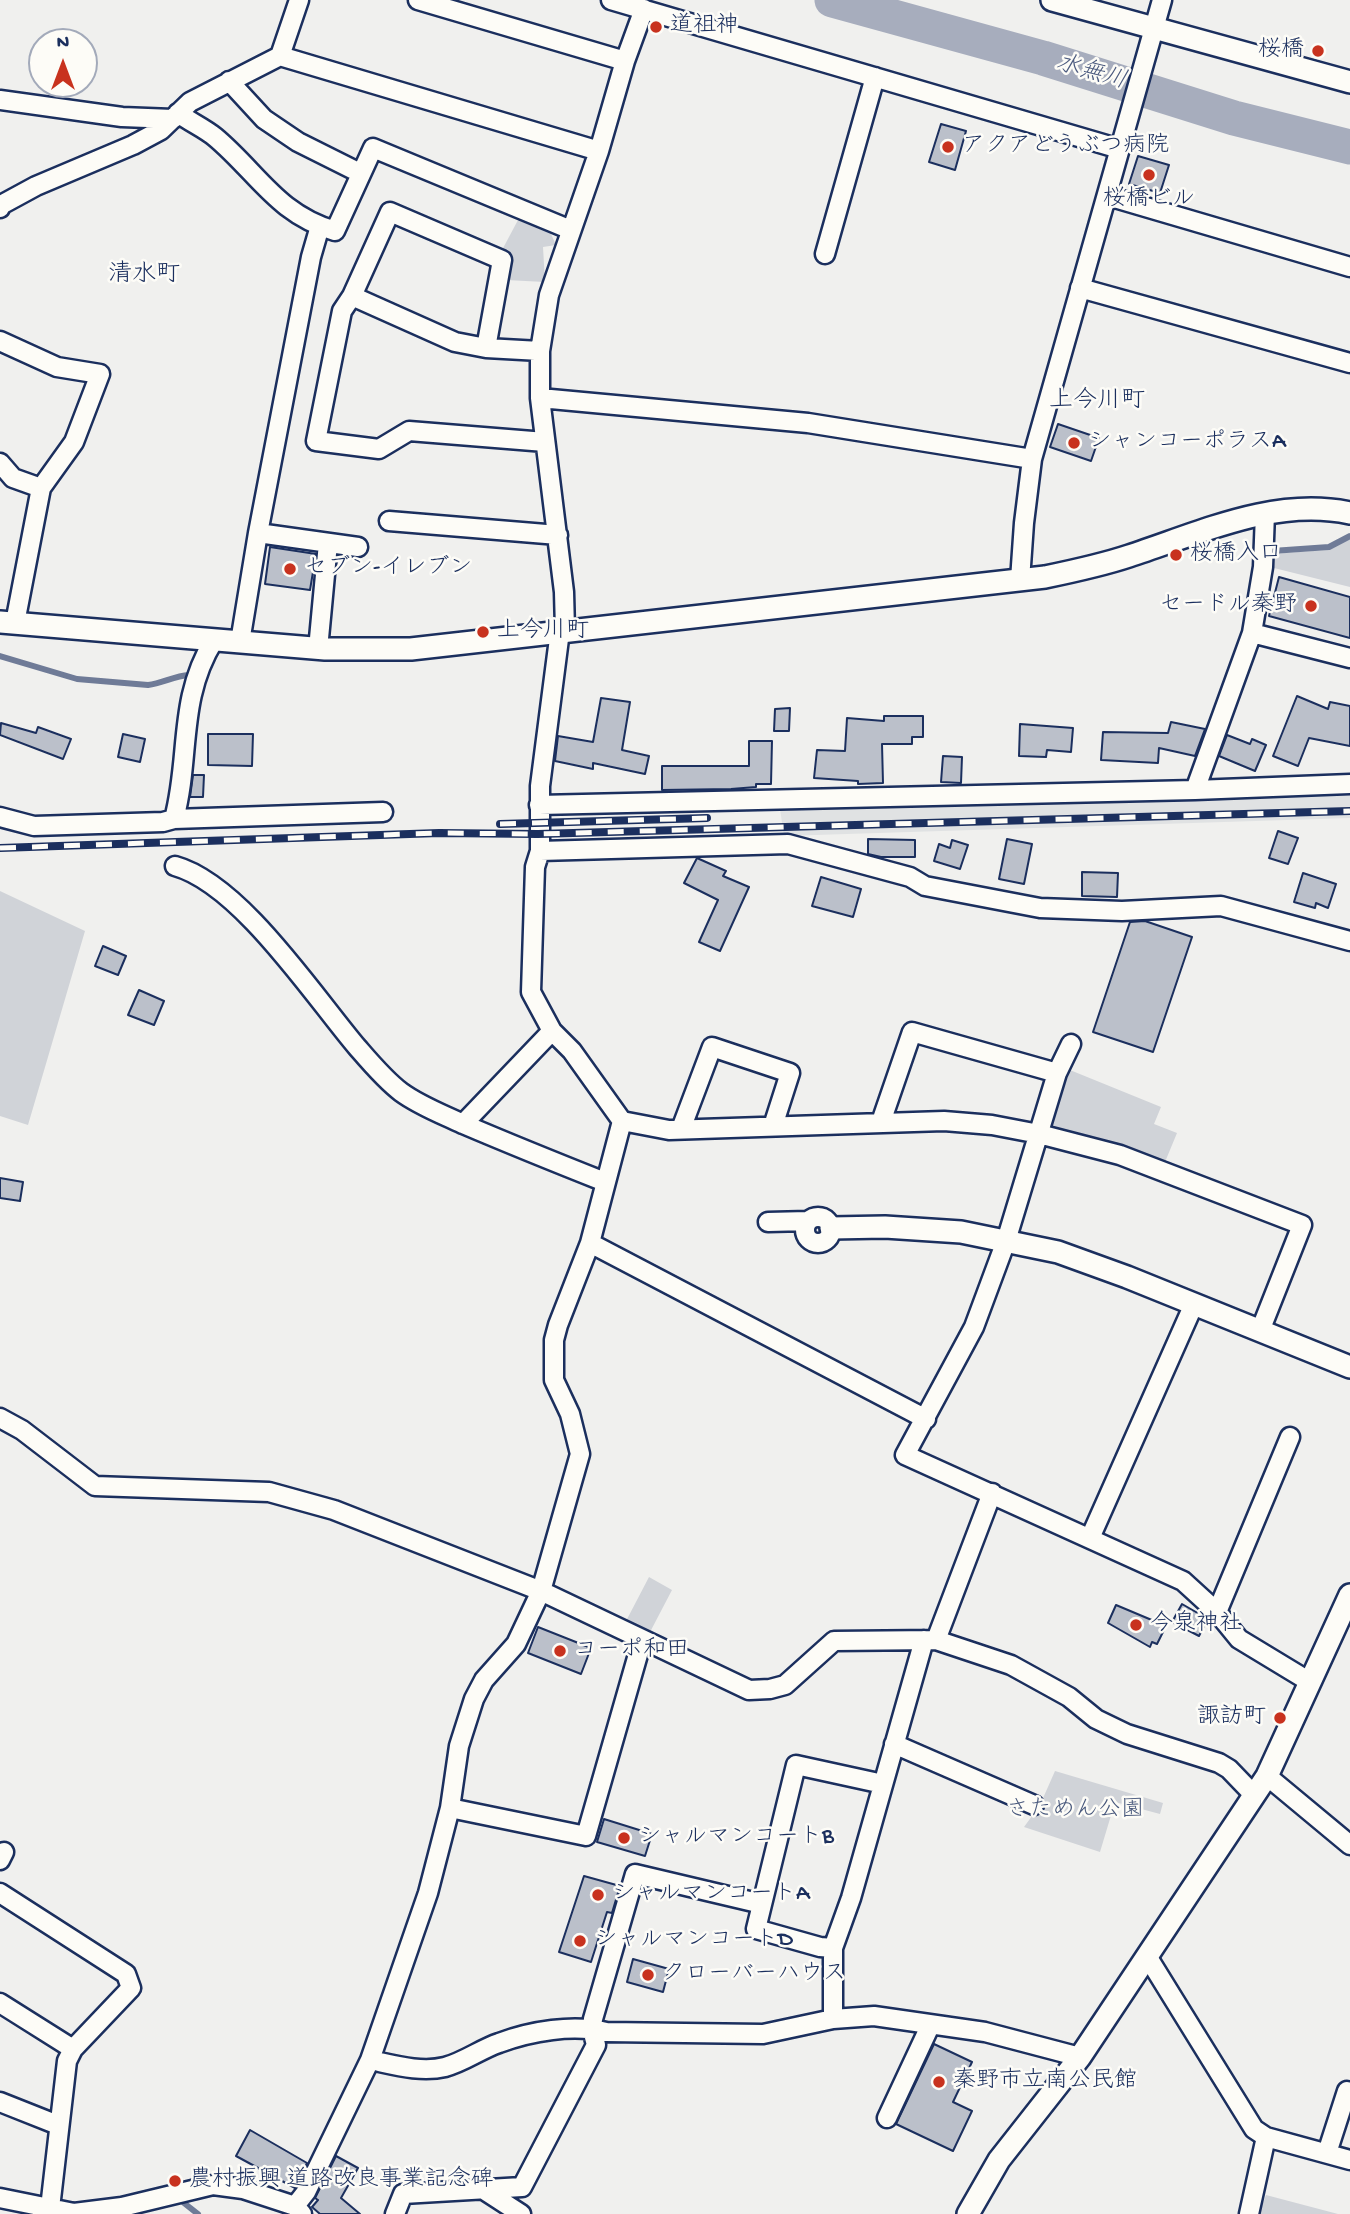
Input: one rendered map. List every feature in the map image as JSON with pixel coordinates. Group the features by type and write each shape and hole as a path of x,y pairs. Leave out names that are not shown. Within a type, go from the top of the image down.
{"street":[{"path":"280,57 299,0"},
{"path":"418,0 625,61"},
{"path":"611,0 1121,147"},
{"path":"1052,0 1153,36 1350,82"},
{"path":"1020,580 1032,459 1162,0"},
{"path":"643,9 599,150 549,295 540,351 540,398 564,592 563,630 540,786 540,852 535,867 530,982 535,1002 552,1031 572,1051 622,1121 656,1128 681,1129 944,1121 992,1125 1120,1155 1302,1225 1260,1331"},
{"path":"0,208 36,186 133,145 161,130 190,102 280,57 599,150"},
{"path":"825,254 875,78"},
{"path":"229,81 264,119 298,142 360,173"},
{"path":"0,100 122,117 175,116 214,136 290,211 335,231 373,148 571,230"},
{"path":"1108,196 1350,267"},
{"path":"486,348 502,260 390,212 342,312 316,441 379,449 409,431 545,442"},
{"path":"240,642 311,257 320,226"},
{"path":"1080,288 1350,363"},
{"path":"352,296 455,342 486,348 540,351"},
{"path":"0,341 57,367 100,374 74,442 41,488 7,623 318,649 411,649 1020,580 1079,570 1212,527 1265,513 1311,510 1350,513"},
{"path":"540,398 808,423 1032,459"},
{"path":"0,463 13,478 41,488"},
{"path":"1195,790 1252,633 1263,567 1265,513"},
{"path":"389,521 558,535"},
{"path":"258,533 358,547"},
{"path":"318,649 328,543"},
{"path":"1252,633 1350,658"},
{"path":"174,818 187,715 201,662 215,640"},
{"path":"539,805 1350,784"},
{"path":"0,817 34,826 163,822 174,818 383,812"},
{"path":"540,852 788,844 910,877 925,886 1040,908 1122,911 1221,906 1350,941"},
{"path":"175,866 189,870 242,909 271,940 373,1065 400,1091 435,1112 605,1182"},
{"path":"463,1124 552,1031"},
{"path":"881,1122 912,1032 1057,1073"},
{"path":"1070,1044 1057,1073 1006,1241 974,1327 905,1455 1183,1581 1217,1612 1239,1639 1310,1682"},
{"path":"681,1129 712,1047 790,1073 773,1126"},
{"path":"0,2198 74,2213 126,2211 213,2185 243,2189 299,2210 370,2060 428,1893 450,1808 459,1746 474,1699 484,1680 516,1644 541,1591 580,1454 570,1414 554,1380 554,1340 590,1243 622,1121"},
{"path":"768,1222 808,1221 821,1217 829,1222 831,1228 910,1228 961,1232 1058,1252 1350,1367"},
{"path":"590,1243 926,1419"},
{"path":"1090,1538 1194,1304"},
{"path":"0,1418 22,1430 95,1486 269,1492 334,1510 541,1591 749,1690 785,1685 834,1641 930,1640 1011,1665 1069,1696 1096,1720 1127,1734 1219,1763 1229,1769 1254,1795"},
{"path":"1217,1612 1290,1437"},
{"path":"833,2019 833,1948 851,1898 894,1744 930,1640 992,1493"},
{"path":"968,2214 999,2160 1080,2057 1268,1776 1350,1595"},
{"path":"450,1808 586,1836 639,1651"},
{"path":"894,1744 1034,1805"},
{"path":"833,1948 820,1947 755,1929 796,1765 883,1784"},
{"path":"1268,1776 1350,1845"},
{"path":"395,2214 404,2194 522,2187 596,2045 592,2029 593,2019 635,1874 762,1904"},
{"path":"0,1893 125,1974 131,1988 73,2049 67,2061 50,2208"},
{"path":"1147,1956 1254,2129 1266,2137 1350,2160"},
{"path":"0,2003 73,2049"},
{"path":"370,2060 413,2069 445,2067 499,2043 537,2033 592,2029 606,2032 763,2034 833,2019 874,2016 985,2032 1080,2057"},
{"path":"887,2118 930,2025"},
{"path":"1327,2152 1347,2091 1350,2092"},
{"path":"0,2102 58,2125"},
{"path":"1249,2214 1266,2137"},
{"path":"484,2190 521,2214"}],"shaded area":[{"path":"1350,793 1350,818 784,836 780,809"}],"green space":[{"path":"518,220 551,234 556,245 543,247 545,282 506,280 501,252"},
{"path":"1348,539 1350,587 1270,567 1271,554 1327,550"},
{"path":"0,891 85,931 28,1125 0,1116"},
{"path":"1065,1068 1161,1107 1154,1124 1177,1133 1165,1162 1053,1129 1048,1119"},
{"path":"649,1577 672,1590 649,1634 625,1623"},
{"name":"さためん公園","path":"1055,1771 1163,1803 1160,1814 1115,1802 1100,1852 1024,1827 1040,1805"},
{"path":"1266,2195 1338,2214 1259,2214"}],"building":[{"name":"アクアどうぶつ病院","path":"941,124 966,131 955,170 929,162"},
{"name":"桜橋ビル","path":"1138,156 1169,165 1160,193 1129,184"},
{"name":"シャンコーポラスA","path":"1058,424 1099,438 1091,461 1050,447"},
{"name":"セブン-イレブン","path":"270,547 316,554 310,590 265,584"},
{"name":"セードル秦野","path":"1279,577 1350,597 1350,638 1269,616"},
{"path":"1297,696 1328,709 1330,702 1350,706 1350,746 1309,738 1298,766 1273,756"},
{"path":"601,698 630,702 622,750 649,756 645,774 593,763 593,769 555,761 558,736 593,742"},
{"path":"790,708 789,731 774,731 775,709"},
{"path":"884,716 923,716 923,737 912,737 912,744 882,744 883,783 858,784 858,781 814,778 817,750 845,751 847,718 884,721"},
{"path":"1171,722 1205,729 1195,756 1159,748 1158,763 1101,760 1103,732 1168,733"},
{"path":"1,723 36,733 38,727 71,739 63,759 0,735"},
{"path":"1020,724 1073,728 1071,752 1047,750 1046,757 1019,756"},
{"path":"123,734 145,739 140,762 118,757"},
{"path":"208,734 253,734 252,766 208,765"},
{"path":"1227,735 1250,744 1252,739 1266,745 1255,771 1219,756"},
{"path":"749,741 772,741 771,784 731,789 662,790 662,766 749,766"},
{"path":"943,756 962,757 961,783 941,782"},
{"path":"193,775 204,775 203,797 190,797"},
{"path":"1278,831 1298,838 1288,864 1269,858"},
{"path":"868,839 915,840 915,857 881,857 868,854"},
{"path":"1007,839 1032,844 1024,884 999,879"},
{"path":"952,840 968,845 960,869 934,861 939,844 950,848"},
{"path":"697,858 726,871 723,876 749,887 720,951 699,942 718,900 684,883"},
{"path":"1082,872 1118,873 1117,897 1082,896"},
{"path":"1303,873 1336,884 1328,908 1316,903 1315,908 1294,902"},
{"path":"821,877 861,889 853,917 812,906"},
{"path":"1145,921 1192,937 1153,1052 1093,1032 1130,922"},
{"path":"103,946 126,956 118,975 95,966"},
{"path":"139,990 164,1001 154,1025 128,1015"},
{"path":"0,1178 23,1182 20,1201 0,1198"},
{"path":"1182,1604 1208,1619 1199,1636 1172,1622"},
{"name":"今泉神社","path":"1116,1605 1166,1626 1157,1644 1152,1642 1150,1647 1108,1623"},
{"name":"コーポ和田","path":"538,1627 591,1648 581,1674 528,1653"},
{"name":"シャルマンコートB","path":"604,1819 652,1834 645,1856 597,1842"},
{"path":"584,1876 620,1886 612,1913 607,1912 591,1962 559,1952"},
{"name":"クローバーハウス","path":"633,1959 669,1969 663,1992 627,1982"},
{"name":"秦野市立南公民館","path":"934,2044 972,2062 953,2102 972,2111 953,2151 896,2124"},
{"path":"250,2130 307,2163 295,2188 236,2156"},
{"path":"336,2156 358,2168 341,2198 360,2214 320,2214 312,2207 318,2200 315,2198"}],"waterway":[{"name":"水無川","path":"832,0 1043,58 1234,118 1350,147"},
{"path":"1272,551 1329,547 1350,536"},
{"path":"0,656 77,679 148,685 189,675"},
{"path":"184,2203 198,2214"}],"railway":[{"path":"0,848 439,833 538,834 1350,811"},
{"path":"500,824 707,818"}],"place":[{"name":"道祖神","path":"656,27"},
{"name":"桜橋","path":"1318,51"},
{"name":"アクアどうぶつ病院","path":"948,147"},
{"name":"桜橋ビル","path":"1149,175"},
{"name":"シャンコーポラスA","path":"1074,443"},
{"name":"桜橋入口","path":"1176,555"},
{"name":"セブン-イレブン","path":"290,569"},
{"name":"セードル秦野","path":"1311,606"},
{"name":"上今川町","path":"483,632"},
{"name":"今泉神社","path":"1136,1625"},
{"name":"コーポ和田","path":"560,1651"},
{"name":"諏訪町","path":"1280,1718"},
{"name":"シャルマンコートB","path":"624,1838"},
{"name":"シャルマンコートA","path":"598,1895"},
{"name":"シャルマンコートD","path":"580,1941"},
{"name":"クローバーハウス","path":"648,1975"},
{"name":"秦野市立南公民館","path":"939,2082"},
{"name":"農村振興 道路改良事業記念碑","path":"175,2181"}],"district":[{"name":"清水町","path":"144,276"},
{"name":"上今川町","path":"1097,402"}]}
